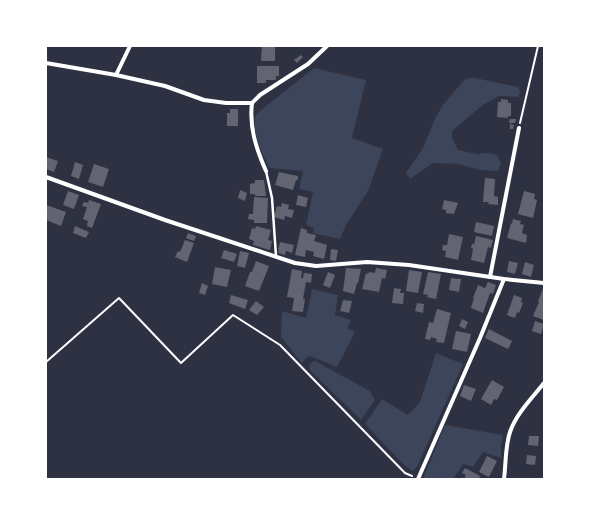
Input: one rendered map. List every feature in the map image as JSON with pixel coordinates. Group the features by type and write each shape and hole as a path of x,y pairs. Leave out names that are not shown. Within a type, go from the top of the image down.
{"street":[{"path":"116,75 130,46"},
{"path":"46,63 116,75 165,86 204,100 226,103 252,103 308,64 327,46"},
{"path":"252,103 251,115 254,138 266,171"},
{"path":"490,277 519,128"},
{"path":"46,177 165,220 295,263 316,266 367,262 409,264 504,279 544,283"},
{"path":"417,479 480,338 504,279"},
{"path":"504,479 506,450 510,432 516,418 544,383"}],"lane":[{"path":"266,171 272,198 276,257"}],"path":[{"path":"519,128 538,46"},
{"path":"46,362 119,298 181,363 233,315 280,345 405,474 417,479"}],"shaded area":[{"path":"314,68 366,80 352,138 383,149 368,191 346,225 340,239 313,233 314,228 306,225 313,192 299,189 303,171 270,168 261,151 254,123 255,117 261,110"},
{"path":"469,78 518,87 520,91 520,95 518,97 499,96 484,104 452,131 452,138 458,150 477,154 489,153 497,155 501,163 498,171 480,170 459,164 433,163 410,179 406,173 423,148 442,106 465,79"},
{"path":"312,289 338,295 335,315 351,320 347,328 355,332 337,367 310,356 302,363 281,337 282,311 306,318"},
{"path":"436,353 463,364 417,467 413,471 404,465 365,424 382,399 408,415 420,402"},
{"path":"315,361 370,391 375,400 361,420 310,370 309,365"},
{"path":"445,425 503,435 501,458 483,452 473,467 463,464 453,479 423,479"}],"building":[{"path":"262,46 275,46 275,61 261,61"},
{"path":"301,55 303,57 297,63 294,60"},
{"path":"257,66 279,66 279,76 276,76 276,80 266,80 266,83 257,83"},
{"path":"501,99 508,100 508,103 511,103 511,116 508,116 508,118 497,117 498,102 501,102"},
{"path":"230,109 238,109 238,126 227,126 227,113 230,113"},
{"path":"510,119 516,119 515,123 509,123"},
{"path":"510,124 514,125 513,129 510,129"},
{"path":"46,157 58,161 54,172 46,169"},
{"path":"75,162 83,165 79,179 71,176"},
{"path":"94,164 109,169 103,187 88,182"},
{"path":"279,172 298,176 298,180 296,180 293,190 275,185"},
{"path":"485,178 495,179 494,196 498,197 498,205 483,202"},
{"path":"255,180 264,180 266,196 255,196 255,194 250,194 250,184 255,183"},
{"path":"240,190 247,193 245,201 238,198"},
{"path":"68,191 79,195 74,209 63,205"},
{"path":"524,191 535,194 534,199 537,200 533,218 518,214"},
{"path":"298,195 308,198 306,207 296,205"},
{"path":"254,197 268,198 267,223 254,223 254,220 248,219 249,214 253,214"},
{"path":"89,200 101,204 92,228 87,226 88,221 83,219 87,207 82,206 84,202 88,203"},
{"path":"444,200 458,203 454,214 446,213 446,210 442,209"},
{"path":"282,203 289,205 288,209 294,210 292,218 285,216 284,220 274,217 277,206 281,207"},
{"path":"46,205 66,212 61,226 46,220"},
{"path":"513,219 521,221 520,224 524,225 522,233 527,235 526,243 507,238"},
{"path":"476,222 494,226 492,236 474,232"},
{"path":"75,226 89,232 86,238 73,233"},
{"path":"256,226 271,230 268,240 272,241 270,250 253,245 254,241 249,239 252,228 255,229"},
{"path":"301,228 307,230 307,233 316,235 314,241 327,245 324,259 313,256 314,252 306,250 305,257 295,255"},
{"path":"188,233 196,236 194,241 186,238"},
{"path":"449,234 463,237 458,260 445,257 446,251 442,250 443,245 447,245"},
{"path":"476,236 493,240 491,248 488,247 484,263 471,260 473,249 471,248 472,244 474,244"},
{"path":"185,240 194,243 187,262 175,257 178,251 180,252"},
{"path":"280,242 294,245 292,253 286,251 285,255 278,253"},
{"path":"331,249 338,250 336,261 330,260"},
{"path":"224,250 237,254 234,262 221,258"},
{"path":"240,251 249,253 245,268 237,266"},
{"path":"256,261 269,266 259,291 245,286"},
{"path":"509,261 518,263 515,274 507,272"},
{"path":"525,262 534,265 531,277 522,274"},
{"path":"215,267 231,270 227,287 212,284"},
{"path":"346,268 361,269 354,294 343,291"},
{"path":"376,268 387,270 385,279 382,278 379,292 362,289 366,273 375,273"},
{"path":"292,269 302,271 301,278 303,278 304,273 312,274 311,283 306,282 303,299 305,299 303,312 292,311 294,298 287,297"},
{"path":"409,270 422,272 418,293 406,291"},
{"path":"328,272 335,275 330,288 323,285"},
{"path":"428,272 441,274 436,299 427,297 428,295 423,294"},
{"path":"451,278 461,279 459,292 449,290"},
{"path":"488,282 496,285 493,294 490,293 483,313 471,308 478,285 485,288"},
{"path":"202,283 208,286 205,295 199,293"},
{"path":"544,286 544,320 533,316"},
{"path":"394,288 401,289 400,293 404,293 403,304 392,303"},
{"path":"231,295 248,300 245,309 229,303"},
{"path":"514,295 522,298 521,302 523,303 515,318 507,315"},
{"path":"343,300 352,301 349,313 340,311"},
{"path":"256,301 264,307 257,315 249,310"},
{"path":"417,303 424,304 423,313 415,311"},
{"path":"437,309 451,313 444,343 436,342 437,339 431,337 430,340 425,339 429,322 433,323"},
{"path":"462,319 468,322 465,329 459,326"},
{"path":"535,321 544,324 541,334 532,331"},
{"path":"489,329 512,341 508,349 485,338"},
{"path":"456,331 471,334 467,352 452,349"},
{"path":"492,380 504,387 497,400 494,399 491,405 481,399"},
{"path":"464,385 476,389 471,401 460,396"},
{"path":"529,436 539,436 538,446 528,445"},
{"path":"527,455 536,456 535,465 526,464"},
{"path":"487,456 497,461 489,477 479,472"},
{"path":"465,468 480,476 479,479 464,479 466,475 462,473"}]}
